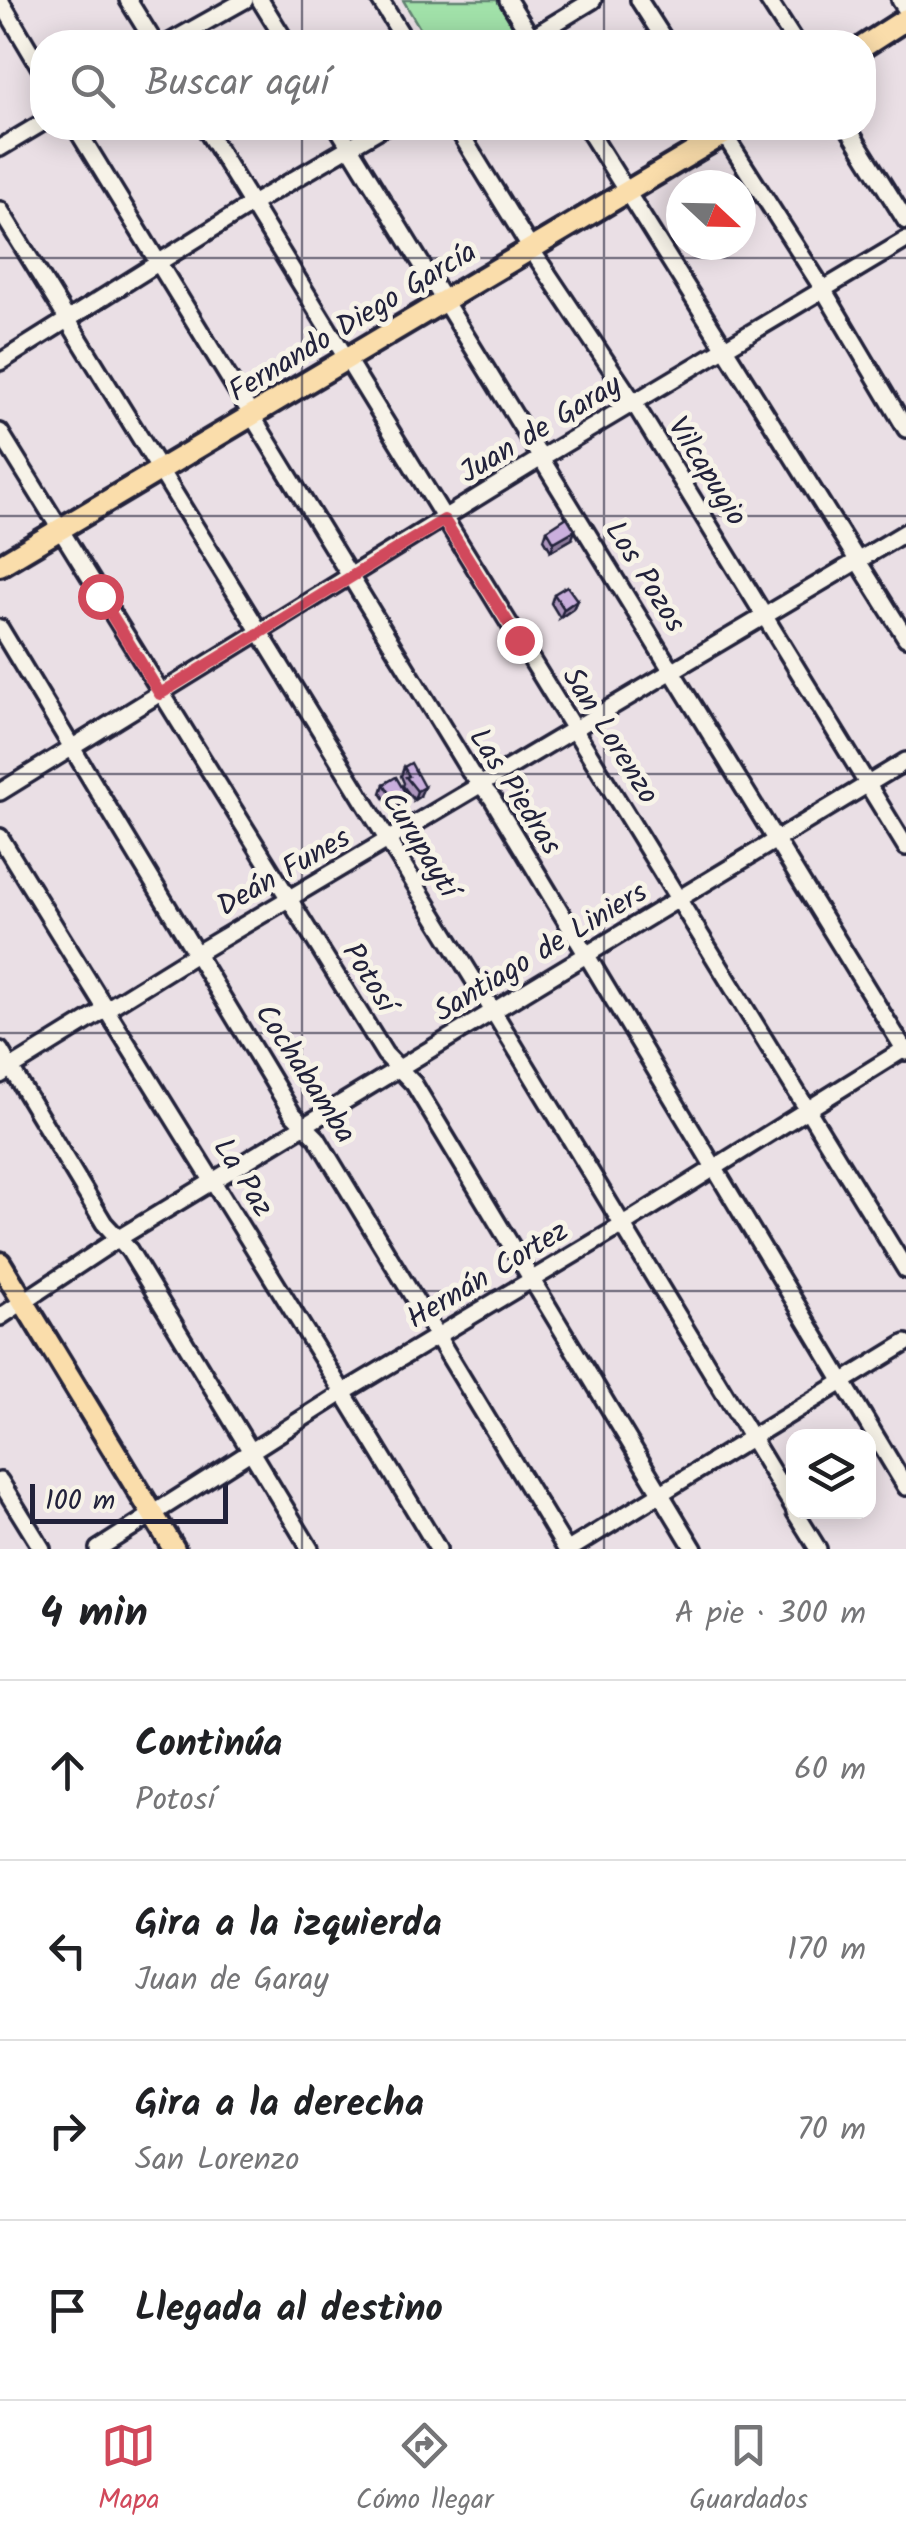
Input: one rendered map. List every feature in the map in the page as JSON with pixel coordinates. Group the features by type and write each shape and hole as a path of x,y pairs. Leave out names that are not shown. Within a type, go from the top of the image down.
{"main road":[{"path":"876,39 906,20"},
{"name":"Fernando Diego García","path":"0,566 710,140"},
{"path":"0,1263 174,1549"}],"street":[{"path":"0,0 30,51"},
{"path":"128,0 147,30"},
{"path":"191,30 244,0"},
{"path":"260,0 279,30"},
{"path":"380,0 399,30"},
{"path":"508,0 523,30"},
{"path":"546,30 594,0"},
{"path":"639,0 658,30"},
{"path":"768,0 787,30"},
{"path":"900,0 906,9"},
{"path":"0,148 30,130"},
{"name":"Las Piedras","path":"83,140 480,787 492,798 906,1487"},
{"name":"San Lorenzo","path":"212,140 906,1270"},
{"name":"Los Pozos","path":"346,140 905,1050"},
{"path":"0,362 361,140"},
{"name":"Vilcapugio","path":"464,140 531,249 634,403 906,847"},
{"path":"594,140 906,638"},
{"path":"732,140 906,429"},
{"path":"855,140 906,221"},
{"name":"Curupaytí","path":"0,210 493,1011 786,1497"},
{"name":"Juan de Garay","path":"0,792 541,458 906,240"},
{"name":"Potosí","path":"0,432 385,1054 414,1084 694,1549"},
{"name":"Deán Funes","path":"6,1072 288,899 906,532"},
{"name":"Cochabamba","path":"0,628 292,1113 306,1125 568,1549"},
{"name":"Santiago de Liniers","path":"0,1316 119,1238 906,761"},
{"name":"La Paz","path":"0,837 438,1549"},
{"path":"0,1050 6,1072 104,1223 139,1265 310,1549"},
{"name":"Hernán Cortez","path":"98,1549 436,1335 623,1225 905,1050"},
{"path":"568,1549 906,1342"},
{"path":"0,1482 42,1549"},
{"name":"Curupaytí","path":"800,1519 818,1549"}],"green space":[{"path":"403,0 497,0 515,30 421,30"}],"building":[{"path":"567,517 575,530 554,542 547,530"},
{"path":"567,586 577,600 564,609 554,594"},
{"path":"411,763 424,787 417,791 406,777 409,776 404,767"},
{"path":"396,777 406,794 395,801 384,784"}],"route":[{"path":"100,596 160,694 444,520 519,640"}]}
